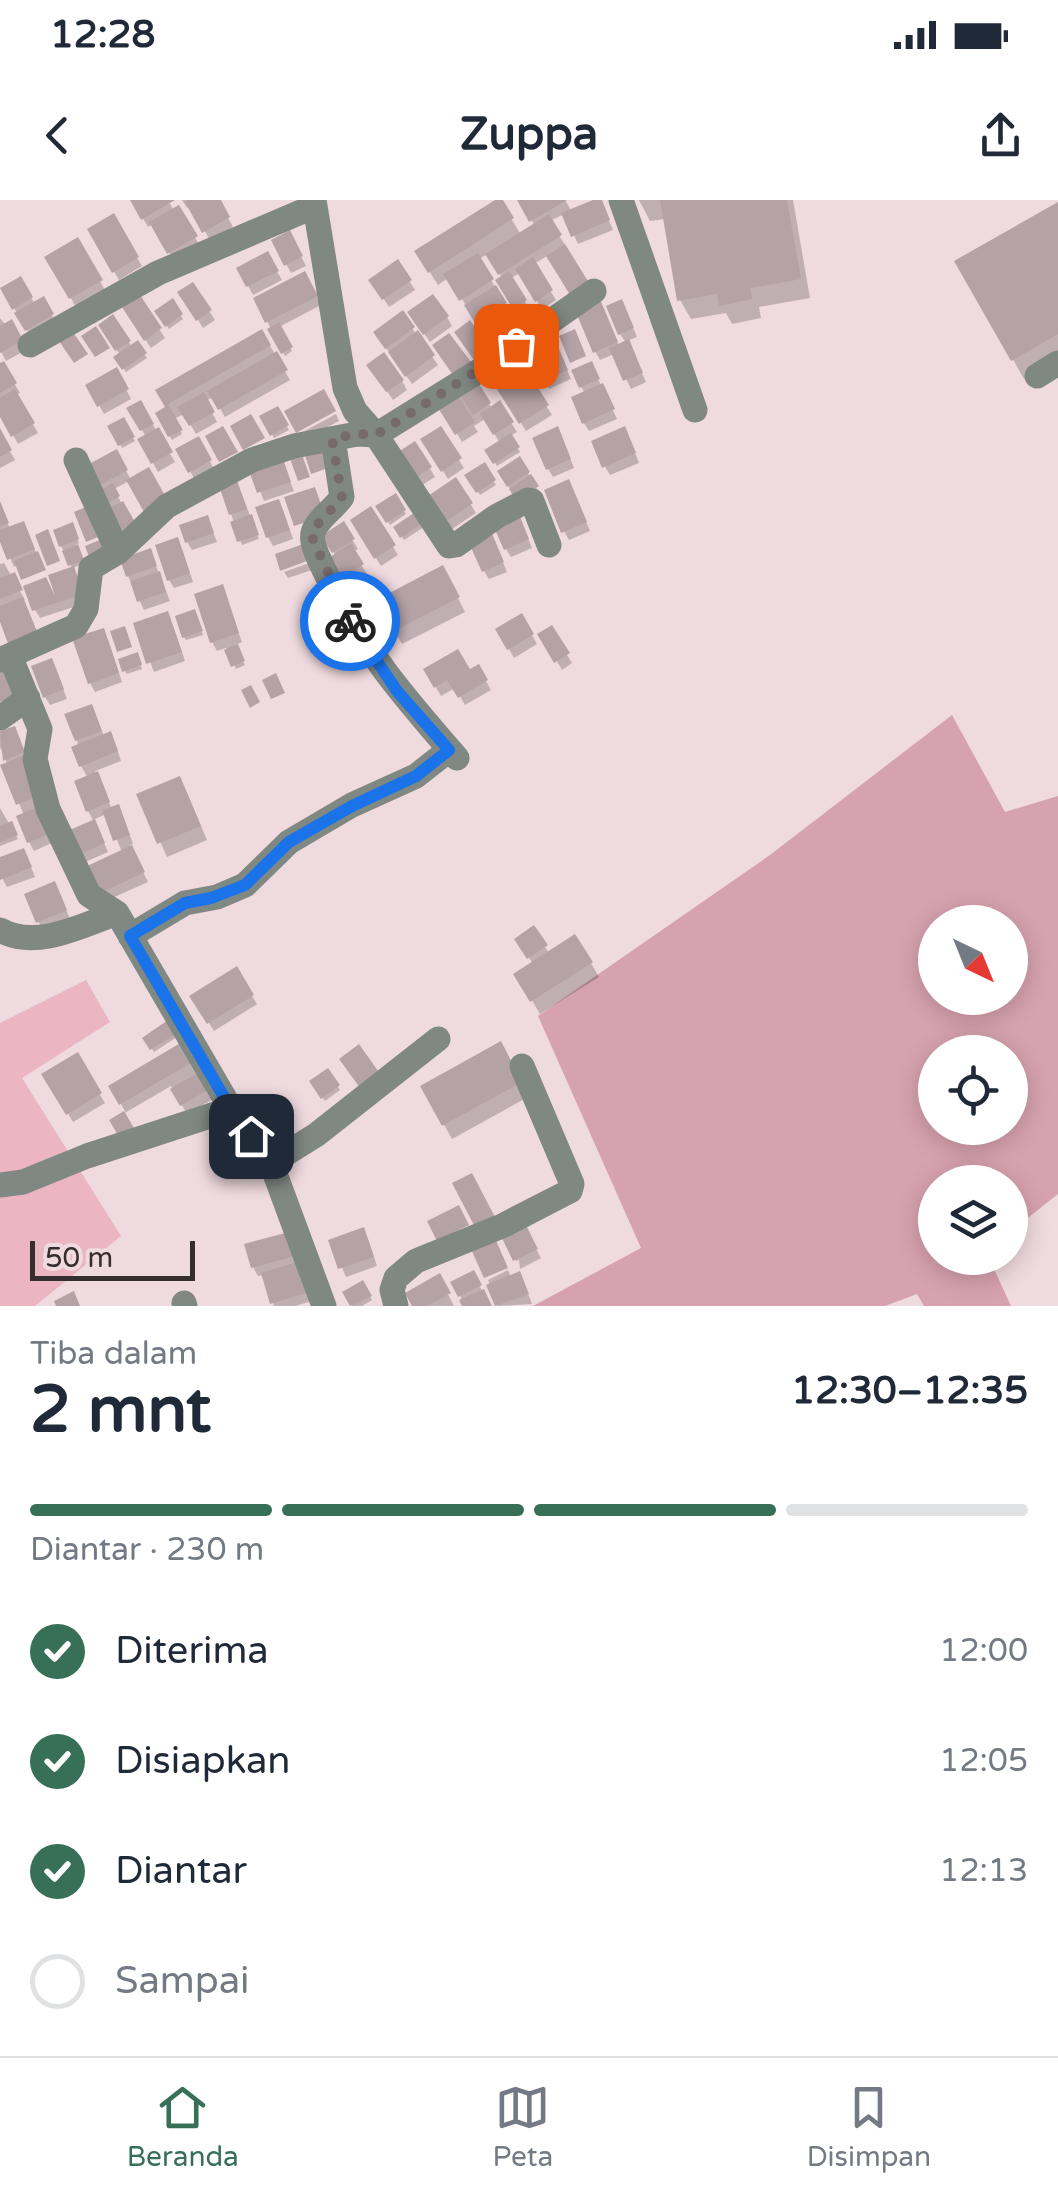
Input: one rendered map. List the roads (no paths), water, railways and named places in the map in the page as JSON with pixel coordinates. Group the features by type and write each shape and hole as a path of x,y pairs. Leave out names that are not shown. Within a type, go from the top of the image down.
{"street":[{"path":"621,200 695,410"},
{"path":"30,345 158,272 315,203 345,388 355,411 376,435 449,546 531,500 549,546"},
{"path":"324,1306 271,1164 231,1109 124,925 89,895 48,809 35,759 40,730 28,698 5,658 76,626 84,615 92,568 118,552 167,506 252,460 294,446 357,434 376,435 490,364 594,291"},
{"path":"0,930 12,936 42,937 124,925 245,885 289,842 453,754 378,666 355,631 322,564 312,537 314,528 342,498 332,439"},
{"path":"76,460 118,552"},
{"path":"0,718 28,698"},
{"path":"271,1164 316,1136 438,1039"},
{"path":"396,1306 392,1290 396,1278 416,1261 502,1226 570,1191 572,1184 522,1066"},
{"path":"0,1185 23,1182 87,1156 231,1109"}]}
